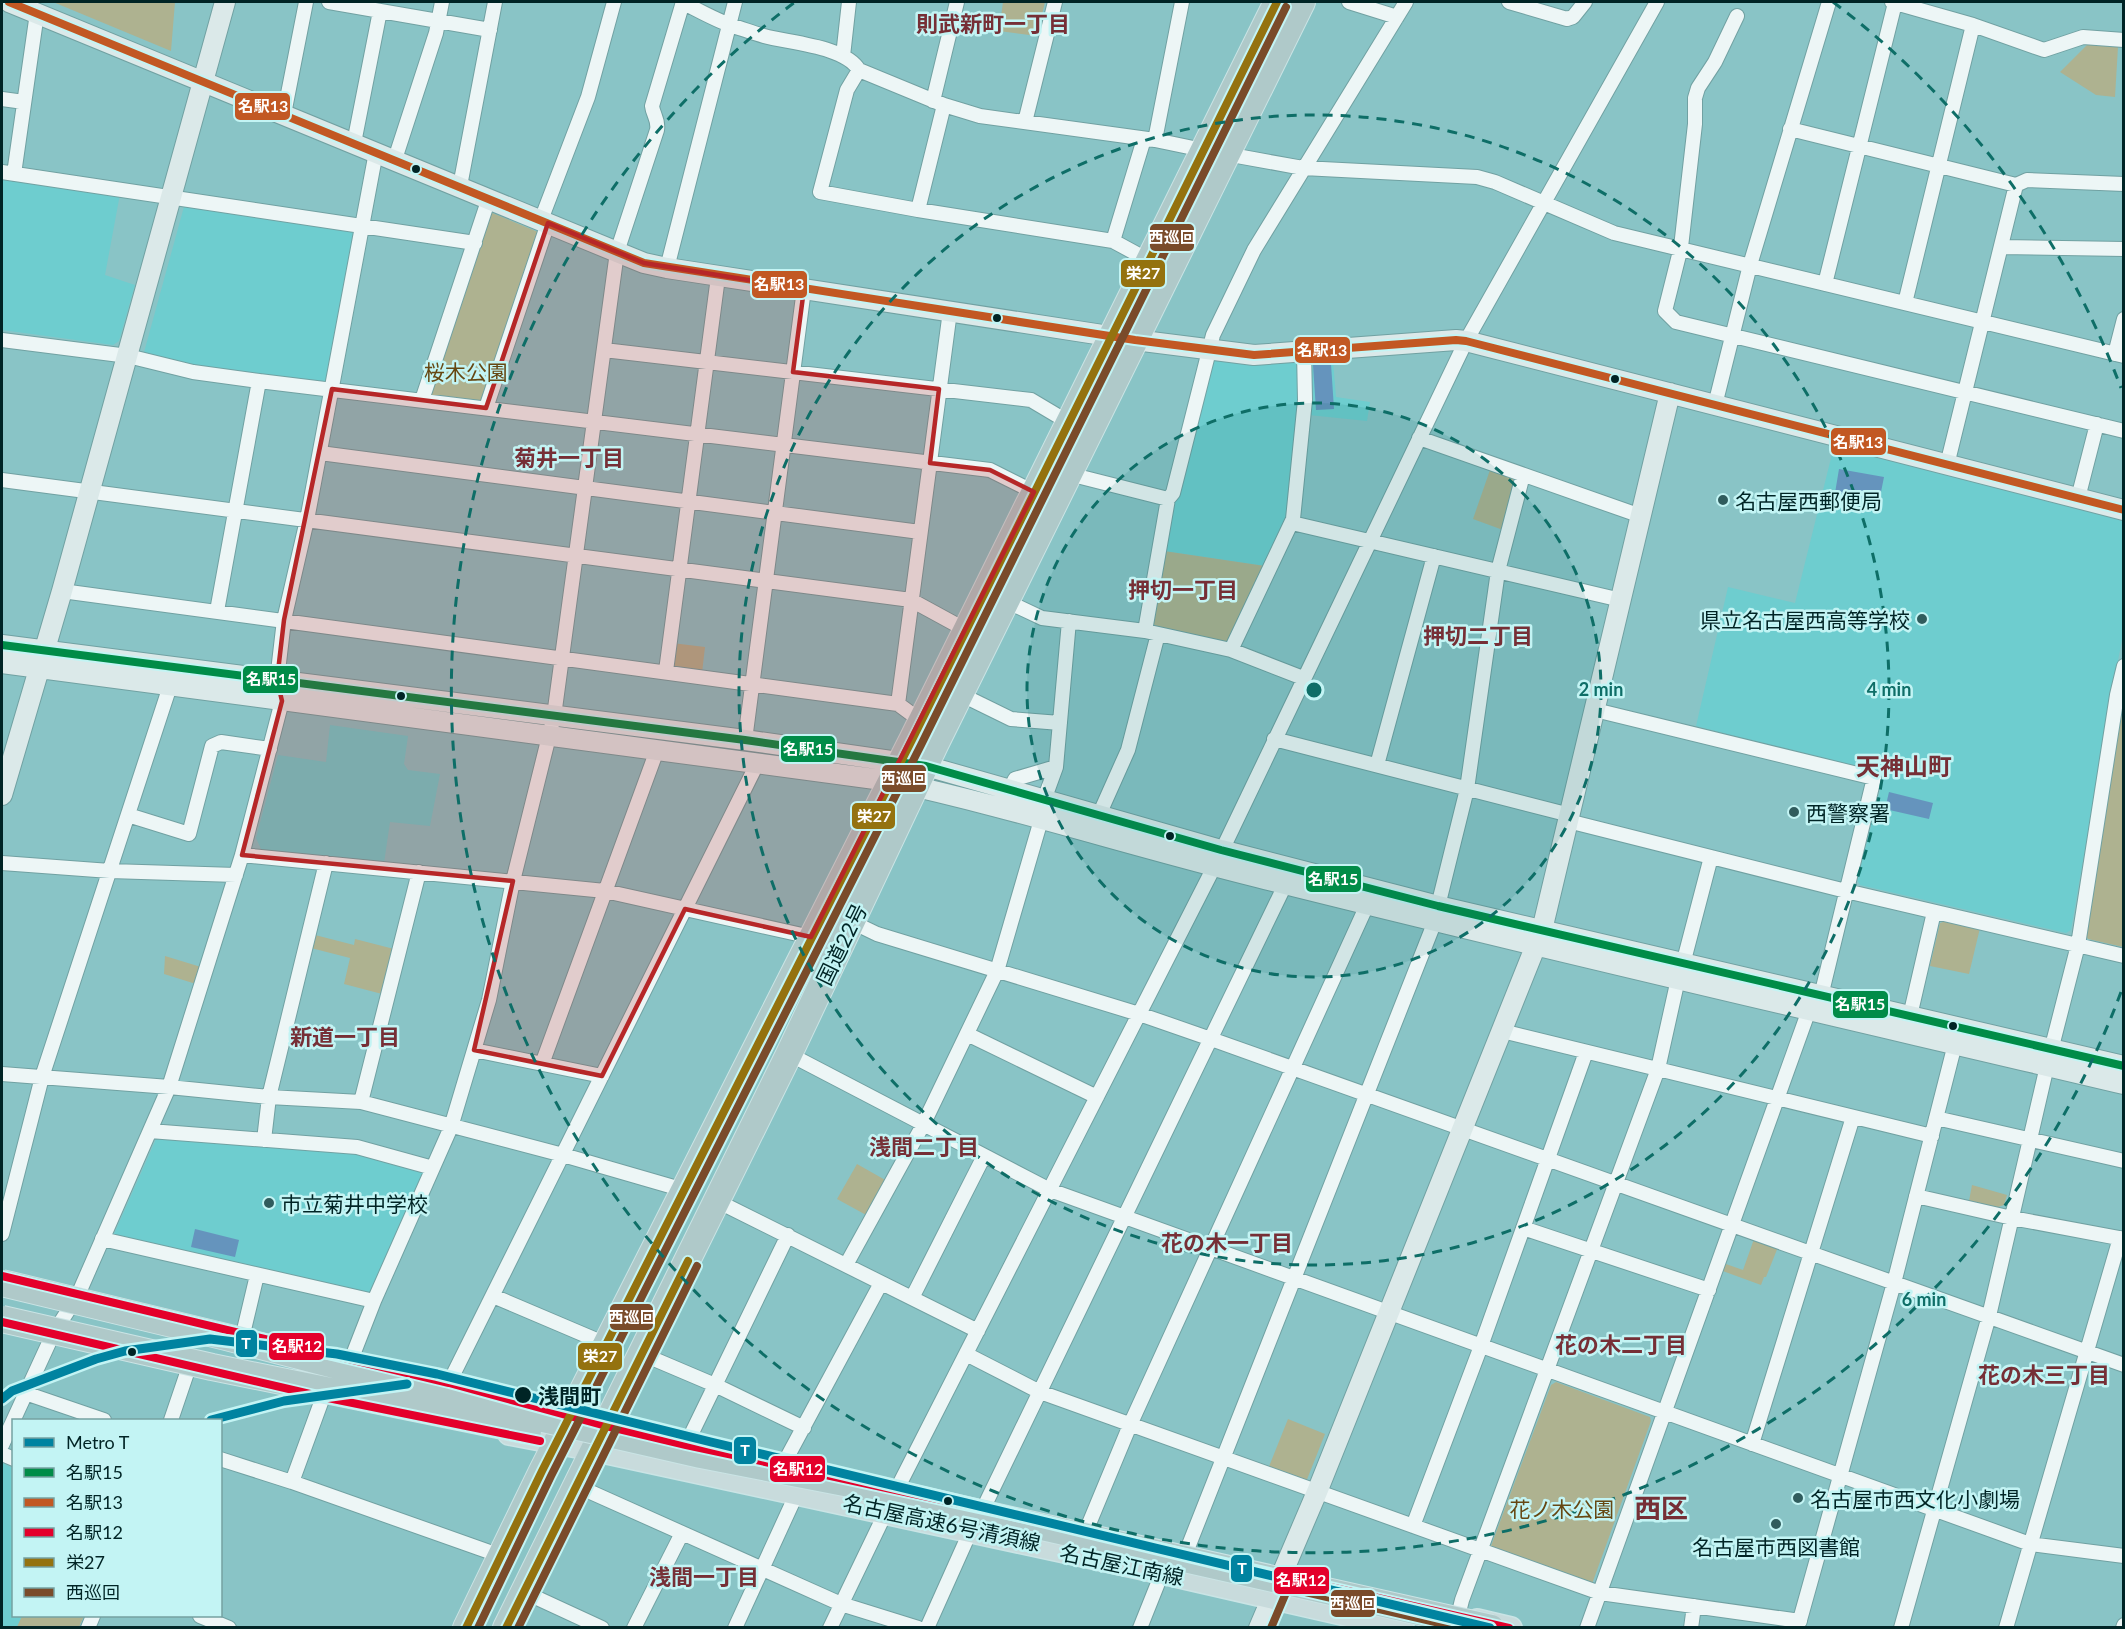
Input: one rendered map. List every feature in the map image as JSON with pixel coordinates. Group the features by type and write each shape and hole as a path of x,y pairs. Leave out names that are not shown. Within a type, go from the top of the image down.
{"highway":[{"name":"国道22号","path":"466,1628 606,1344 921,721 1068,422 1123,338 1215,152 1277,2"},
{"name":"国道22号","path":"506,1628 789,1054 960,694 1069,474 1123,338 1148,260 1215,152 1302,2"},
{"name":"名古屋高速6号清須線","path":"2,1283 226,1337 536,1425 1425,1628"},
{"path":"2,1294 437,1396 536,1425"},
{"path":"2,1304 536,1425"},
{"name":"名古屋高速6号清須線","path":"2,1321 212,1367 860,1486 1491,1628"}],"main road":[{"name":"名古屋江南線","path":"2,1276 449,1383 571,1417 686,1445 1086,1531 1511,1628"},
{"name":"名古屋江南線","path":"2,1321 323,1397 593,1450 1273,1597 1403,1628"}],"street":[{"path":"9,2 617,252 667,268 1123,338 1254,355 1466,341 2124,510"},
{"path":"2,795 43,660 225,2"},
{"path":"284,114 306,2"},
{"path":"329,2 490,30"},
{"path":"395,159 438,22 442,2"},
{"path":"460,186 495,2"},
{"path":"486,408 544,221 588,97 614,2"},
{"path":"292,1482 323,1397 351,1360 374,1301 451,1127 489,1000 513,881 555,716 617,252 657,130 658,118 652,106 682,2 729,24 765,36 843,56 856,64 859,70 939,103 980,116 1149,140 1304,168 1477,177 1495,182 1614,233 2119,355 2124,319"},
{"path":"667,268 735,2"},
{"path":"843,56 849,2"},
{"path":"918,210 957,2"},
{"path":"1025,122 1054,2"},
{"path":"1113,241 1149,140 1182,2"},
{"path":"1349,2 1397,17"},
{"path":"1098,815 1128,750 1152,632 1168,499 1173,493 1213,335 1254,250 1406,2"},
{"path":"1509,2 1567,19 1573,17 1585,2"},
{"path":"830,1628 896,1491 1217,859 1466,341 1657,2"},
{"path":"1715,405 1750,265 1828,2"},
{"path":"1825,284 1861,147 1894,2 1972,25 2044,50 2083,37 2124,40"},
{"path":"354,142 380,11"},
{"path":"37,13 24,102 8,173 475,243"},
{"path":"1737,16 1715,62 1698,88 1695,98 1695,124 1681,248 1665,311 1676,322 1733,334 2124,431"},
{"path":"1905,303 1972,25"},
{"path":"859,70 847,90 820,192 1113,241 1148,260"},
{"path":"2,99 24,102"},
{"path":"1790,129 2016,185 2027,180 2124,184"},
{"path":"14,1419 53,1334 78,1295 169,1087 242,855 282,701 277,680 284,620 307,520 376,152"},
{"path":"1947,465 2016,185"},
{"path":"422,400 489,198"},
{"path":"2001,247 2124,249"},
{"path":"666,671 718,277"},
{"path":"745,740 804,289"},
{"path":"898,704 950,311"},
{"path":"2,340 128,356 193,372 259,381 990,470 1034,492"},
{"path":"604,350 1032,400 1068,422"},
{"path":"1231,650 1292,523 1305,400 1304,351"},
{"path":"217,611 259,381"},
{"path":"1259,1628 1317,1492 1539,938 1670,393"},
{"path":"2078,498 2097,424"},
{"path":"1419,438 1641,516"},
{"path":"320,453 921,532"},
{"path":"1069,474 1168,499"},
{"path":"1185,1555 1436,914 1467,789 1498,571 1523,475"},
{"path":"2,480 911,600 966,630"},
{"path":"1292,523 1621,600"},
{"path":"1377,765 1434,556"},
{"path":"62,591 898,704 921,721"},
{"path":"1006,601 1042,618 1152,632 1231,650 1303,678"},
{"path":"1044,800 1056,767 1069,621"},
{"path":"2,645 43,660 170,686 757,764 895,771"},
{"path":"2,663 43,660 277,680 745,740 921,776 1010,789 1098,815 1285,885 1367,905 1436,914"},
{"path":"1901,1628 1989,1316 2078,945 2117,695 2124,666"},
{"path":"2,1234 42,1077 170,686"},
{"path":"960,694 1011,719 1060,723"},
{"path":"1587,1628 1777,1098 1815,1003 1874,778 1595,710"},
{"path":"1274,739 1467,789 1711,857 2124,956"},
{"path":"128,814 189,834 212,746 221,742 270,750"},
{"path":"542,1064 657,750"},
{"path":"449,1383 757,764"},
{"path":"1010,789 1015,779 1056,767"},
{"path":"921,776 1041,819 1815,1003 1955,1044 2124,1066"},
{"path":"846,1265 923,1125 997,971 1041,819"},
{"path":"242,855 606,891 811,937"},
{"path":"1458,1616 1480,1550 1658,1069 1711,857"},
{"path":"2,863 110,871 236,874"},
{"path":"264,1140 269,1097 326,863"},
{"path":"361,1102 418,872"},
{"path":"983,1509 1285,885"},
{"path":"1086,1531 1130,1425 1367,905"},
{"path":"1910,1016 1935,912"},
{"path":"852,922 877,934 1139,1014 2124,1365"},
{"path":"1815,1003 1910,1016 2050,1058 2124,1084"},
{"path":"1502,1031 1932,1136"},
{"path":"967,1034 1097,1097"},
{"path":"966,1354 1040,1392 1600,1593 1694,1605 1799,1624 1894,1282 1955,1044"},
{"path":"474,1050 602,1076"},
{"path":"1413,1526 1481,1346 1586,1052"},
{"path":"789,1054 1050,1190 2030,1544 2124,1556"},
{"path":"2,1074 269,1097 361,1102 563,1155 684,1190"},
{"path":"1752,1444 1853,1117"},
{"path":"1936,1118 2124,1161"},
{"path":"150,1131 357,1148 433,1168"},
{"path":"912,1298 984,1156"},
{"path":"1916,1196 2012,1218 2122,1239 2006,1628"},
{"path":"717,1201 978,1331"},
{"path":"1523,1228 1709,1290"},
{"path":"686,1445 788,1235"},
{"path":"102,1239 374,1301"},
{"path":"243,1334 257,1275"},
{"path":"783,1466 881,1282"},
{"path":"493,1296 606,1344"},
{"path":"642,1354 715,1384 804,1428"},
{"path":"171,1419 189,1367"},
{"path":"25,1394 101,1419"},
{"path":"2,1445 12,1423"},
{"path":"222,1460 501,1556"},
{"path":"577,1486 841,1604 918,1628"},
{"path":"735,1628 796,1494"},
{"path":"927,1628 970,1532"},
{"path":"634,1628 682,1533"},
{"path":"1140,1628 1162,1573"},
{"path":"524,1592 602,1628"},
{"path":"1690,1628 1694,1605"},
{"path":"202,1617 229,1628"}],"highlighted area":[{"path":"548,223 644,263 804,289 793,372 939,389 930,463 990,470 1034,492 811,937 685,909 602,1076 474,1050 513,881 242,855 282,701 277,680 284,620 332,389 486,408"}],"shaded area":[{"path":"2,177 120,194 105,275 135,285 119,341 113,345 2,330"},
{"path":"185,203 357,231 327,384 200,369 143,356"},
{"path":"1211,360 1256,365 1333,360 1336,397 1370,402 1367,421 1299,414 1287,520 1265,566 1164,551 1171,510"},
{"path":"1331,364 1334,409 1316,410 1313,365"},
{"name":"県立名古屋西高等学校","path":"1834,446 2123,520 2123,635 2071,930 2066,933 1860,885 1857,880 1884,775 1696,726 1728,587 1795,603"},
{"path":"1839,469 1884,477 1879,502 1835,493"},
{"path":"330,725 408,736 404,764 408,770 440,774 430,826 390,822 384,863 262,851 256,838 278,755 326,762"},
{"path":"1889,792 1933,803 1929,819 1885,809"},
{"name":"市立菊井中学校","path":"157,1137 355,1151 422,1168 423,1173 370,1294 117,1239 114,1234"},
{"path":"195,1229 239,1240 235,1257 191,1247"},
{"path":"2,1463 12,1468 12,1617 22,1617 17,1627 2,1627"}],"green space":[{"path":"53,2 175,2 171,51"},
{"path":"1003,2 1045,2 1037,36 999,31"},
{"path":"2089,43 2118,47 2115,97 2096,95 2060,72"},
{"name":"桜木公園","path":"490,212 538,232 484,400 478,403 433,398 431,392"},
{"path":"1490,470 1513,479 1515,485 1503,530 1473,519"},
{"path":"1164,551 1265,566 1229,641 1225,644 1156,626 1151,622"},
{"path":"672,643 705,647 702,673 673,669"},
{"path":"2123,692 2123,947 2088,939 2085,934"},
{"path":"1946,921 1980,928 1969,974 1930,966 1940,923"},
{"path":"315,935 354,945 355,939 394,949 382,994 344,984 350,958 311,948"},
{"path":"165,956 201,967 196,984 164,974"},
{"path":"857,1164 887,1181 868,1216 837,1199"},
{"path":"1972,1185 2007,1195 2004,1205 1998,1207 1969,1201"},
{"path":"1754,1239 1778,1247 1761,1285 1720,1270 1723,1263 1743,1270"},
{"name":"花ノ木公園","path":"1556,1382 1650,1417 1651,1421 1592,1584 1493,1551 1491,1546 1551,1385"},
{"path":"1288,1419 1325,1434 1306,1482 1268,1469"},
{"path":"22,1617 84,1617 79,1627 17,1627"}],"metro line":[{"name":"T","path":"2,1399 12,1391 96,1359 125,1351 210,1339 337,1354 437,1374 711,1442 1490,1628"},
{"name":"T","path":"215,1419 284,1401 407,1384"}],"transit line":[{"name":"名駅13","path":"9,2 644,263 1135,340 1254,355 1466,341 2124,510"},
{"name":"栄27","path":"466,1628 542,1471 912,740 1277,2"},
{"name":"西巡回","path":"478,1628 551,1476 921,745 1286,7"},
{"name":"名駅15","path":"2,645 745,740 926,766 1221,850 1438,906 2124,1066"},
{"name":"栄27","path":"506,1628 688,1261"},
{"name":"西巡回","path":"518,1628 697,1266"},
{"name":"名駅12","path":"2,1276 449,1383 606,1426 686,1445 1086,1531 1509,1628"},
{"name":"名駅12","path":"2,1322 323,1397 540,1441"},
{"name":"西巡回","path":"1271,1628 1288,1588 1461,1628"}],"place":[{"name":"名古屋西郵便局","path":"1723,500"},
{"name":"県立名古屋西高等学校","path":"1922,619"},
{"name":"西警察署","path":"1794,812"},
{"name":"市立菊井中学校","path":"269,1203"},
{"name":"浅間町","path":"523,1395"},
{"name":"名古屋市西文化小劇場","path":"1798,1498"},
{"name":"名古屋市西図書館","path":"1776,1524"}],"district":[{"name":"則武新町一丁目","path":"993,23"},
{"name":"菊井一丁目","path":"569,457"},
{"name":"押切一丁目","path":"1183,589"},
{"name":"押切二丁目","path":"1478,635"},
{"name":"天神山町","path":"1904,765"},
{"name":"新道一丁目","path":"345,1036"},
{"name":"浅間二丁目","path":"924,1146"},
{"name":"花の木一丁目","path":"1227,1242"},
{"name":"花の木二丁目","path":"1621,1344"},
{"name":"花の木三丁目","path":"2044,1374"},
{"name":"西区","path":"1661,1507"},
{"name":"浅間一丁目","path":"704,1576"}]}
